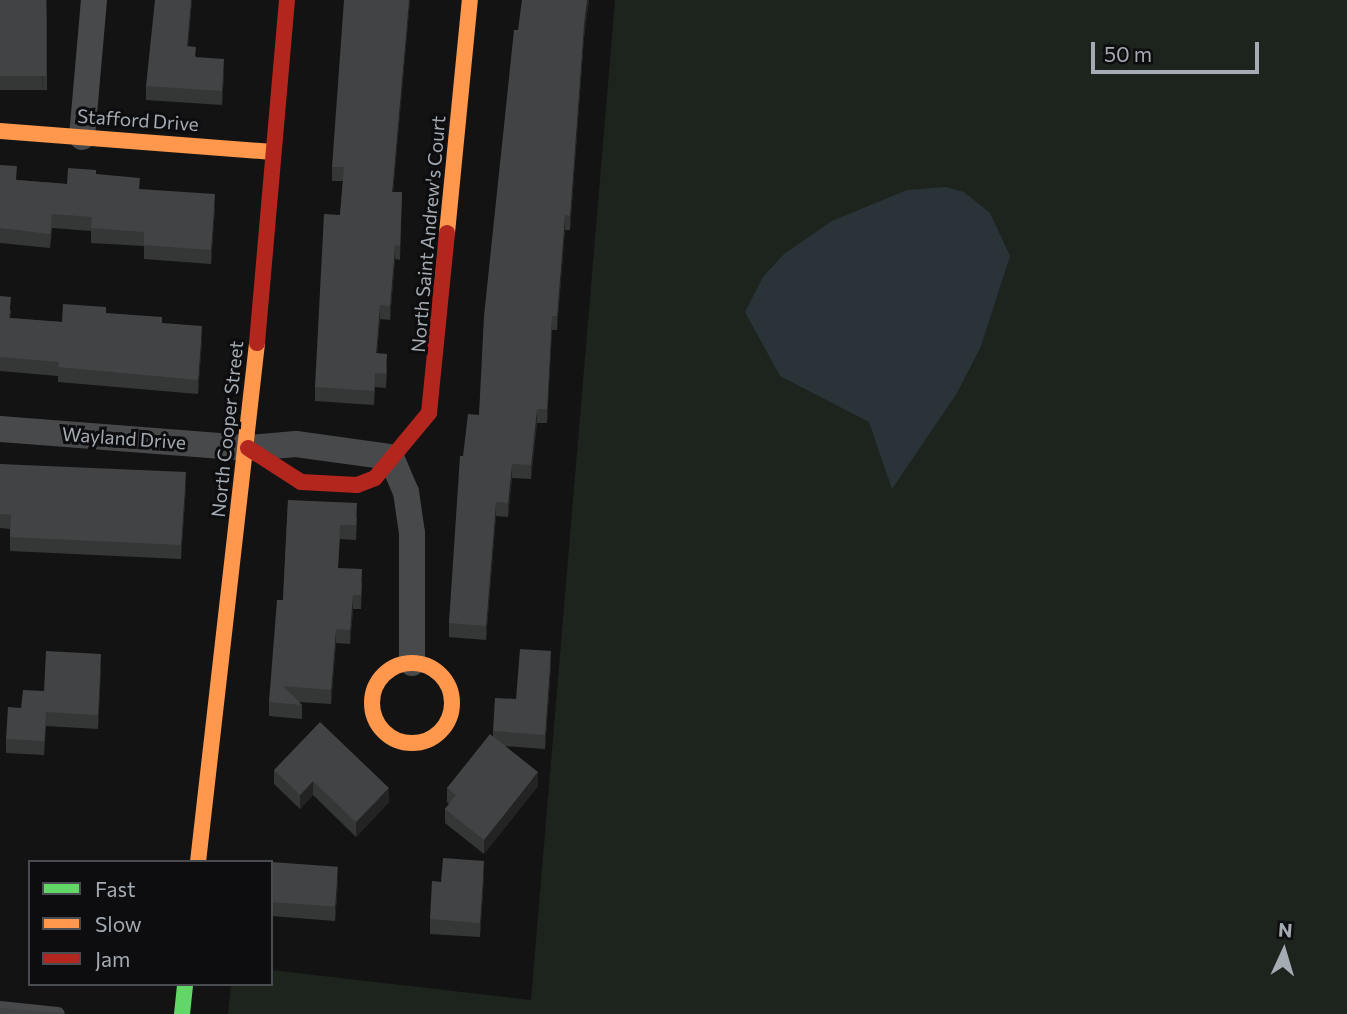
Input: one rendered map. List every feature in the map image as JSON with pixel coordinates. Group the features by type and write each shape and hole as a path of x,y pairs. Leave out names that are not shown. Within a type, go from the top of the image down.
{"street":[{"path":"82,137 94,0"},
{"name":"North Cooper Street","path":"198,860 248,448 287,0"},
{"name":"North Saint Andrew's Court","path":"248,448 301,482 357,485 374,478 429,413 470,0"},
{"name":"Stafford Drive","path":"0,131 273,152"},
{"name":"Wayland Drive","path":"0,429 248,448 296,444 391,457"},
{"path":"391,457 406,492 412,533 412,663"},
{"path":"412,663 438,672 452,696 452,710 443,729 426,741 413,744 400,742 380,727 372,704 379,680 388,671 412,663"},
{"path":"182,1014 185,986"}],"lane":[{"path":"0,1009 58,1014"}],"shaded area":[{"path":"615,0 1347,0 1347,1014 228,1014 231,986 273,986 273,970 531,1000"},
{"path":"946,187 964,192 990,213 1010,256 981,346 957,393 892,489 869,422 780,376 745,312 763,277 784,254 832,221 907,190"}],"building":[{"path":"0,0 46,0 46,76 0,76"},
{"path":"155,0 191,0 187,46 196,47 195,57 224,59 222,91 146,86"},
{"path":"344,0 409,0 392,192 402,192 400,246 395,245 390,306 380,305 376,353 387,354 386,374 375,373 374,391 315,387 324,214 340,215 344,167 332,167"},
{"path":"522,0 587,0 570,216 565,215 557,316 552,316 547,409 537,409 531,465 512,464 508,503 496,502 486,626 449,623 460,456 463,456 468,414 479,415 484,316 514,30 518,30"},
{"path":"0,165 17,166 16,180 67,184 68,168 140,178 139,189 215,194 211,250 144,245 144,232 91,228 92,217 52,214 50,234 0,228"},
{"path":"0,296 11,297 9,318 62,322 63,304 106,307 106,313 162,317 162,323 202,326 198,380 58,367 59,362 0,357"},
{"path":"0,464 186,472 181,545 10,537 11,515 0,514"},
{"path":"288,500 357,503 356,525 340,525 338,568 362,569 361,595 353,595 350,630 336,629 331,690 283,686 302,705 269,702 277,600 283,600"},
{"path":"520,649 551,651 545,735 493,731 495,698 516,699"},
{"path":"46,651 101,654 98,715 46,712 44,741 6,739 8,707 21,708 23,690 44,691"},
{"path":"320,722 389,788 356,822 313,781 300,795 274,770"},
{"path":"490,734 538,772 484,840 445,809 456,795 447,788"},
{"path":"443,858 484,861 480,923 430,919 432,881 441,882"},
{"path":"273,862 338,867 335,907 273,902"},
{"path":"0,1008 64,1013 64,1014 0,1014"}],"traffic: fast":[{"path":"182,1014 185,986"}],"traffic: slow":[{"path":"447,233 470,0"},
{"path":"0,131 273,152"},
{"path":"198,860 257,343"},
{"path":"412,663 427,666 440,675 449,688 452,703 449,718 440,731 427,740 412,743 397,740 384,731 375,718 372,703 375,688 384,675 397,666 412,663"}],"traffic: jam":[{"path":"257,343 287,0"},
{"path":"248,448 301,482 357,485 375,478 429,413 447,233"}]}
